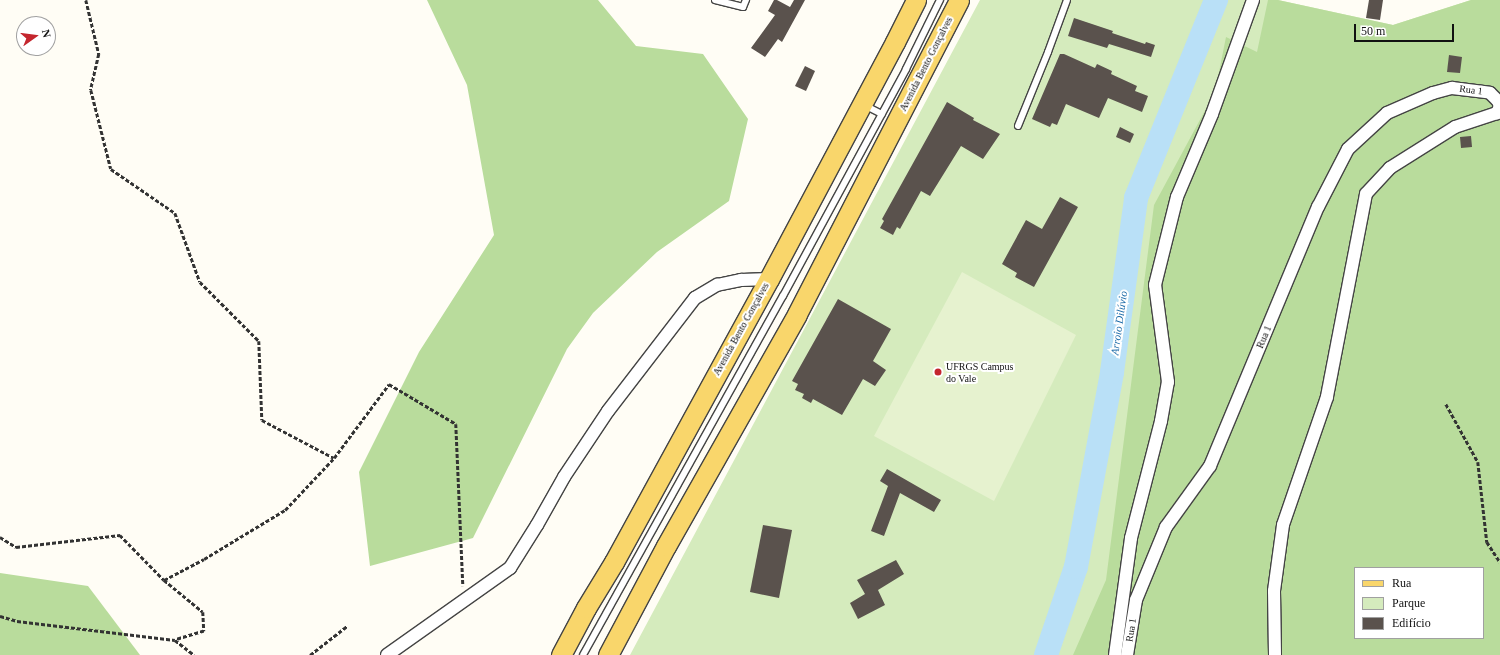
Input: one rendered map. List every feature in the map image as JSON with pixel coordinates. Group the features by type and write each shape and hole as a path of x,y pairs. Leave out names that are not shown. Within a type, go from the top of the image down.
{"main road":[{"name":"Avenida Bento Gonçalves","path":"560,655 614,562 769,279 916,0"},
{"name":"Avenida Bento Gonçalves","path":"608,655 666,546 797,314 959,0"}],"street":[{"name":"Rua 1","path":"1115,655 1131,538 1161,421 1168,382 1156,286 1177,197 1212,114 1252,0"},
{"name":"Rua 1","path":"1128,655 1136,600 1166,527 1210,466 1318,207 1348,149 1387,113 1433,92 1452,88 1490,93 1498,101 1500,106 1497,113 1455,127 1390,168 1366,194 1327,397 1283,525 1274,591 1275,655"},
{"path":"387,655 510,568 537,526 564,477 608,411 695,298 717,285 741,280 769,279"}],"lane":[{"path":"715,0 743,7 746,0"},
{"path":"583,655 783,296 906,69 940,0"},
{"path":"1018,126 1067,0"},
{"path":"862,104 882,114"}],"path":[{"path":"86,0 99,54 91,90 111,169 175,213 200,282 259,341 262,420 334,458"},
{"path":"164,580 204,559 284,510 334,458 389,384 456,424 464,602"},
{"path":"1446,404 1478,462 1486,542 1500,562"},
{"path":"0,537 16,547 120,535 164,580 203,612 204,631 175,640 17,621 0,616"},
{"path":"310,655 348,626"},
{"path":"175,640 194,655"}],"green space":[{"path":"427,0 598,0 636,46 703,54 748,119 729,201 657,252 593,313 567,349 473,538 370,566 359,472 419,352 494,235 467,85"},
{"path":"980,0 1278,0 1393,25 1471,0 1500,0 1500,655 630,655"},
{"path":"1268,0 1278,0 1393,25 1471,0 1500,0 1500,655 1073,655 1106,580 1154,205 1215,92 1226,37 1257,52"},
{"path":"962,272 1076,335 994,501 874,436"},
{"path":"0,573 88,586 140,655 0,655"}],"building":[{"path":"774,0 777,0 790,7 794,0 805,0 782,42 778,39 765,57 751,48 775,15 768,11"},
{"path":"1369,0 1383,0 1380,20 1366,18"},
{"path":"1074,18 1113,31 1112,33 1145,44 1146,42 1155,45 1151,57 1109,44 1107,48 1068,36"},
{"path":"1060,54 1064,54 1095,68 1097,64 1112,71 1111,74 1137,86 1135,91 1148,96 1142,112 1108,98 1099,118 1066,104 1057,125 1052,123 1050,127 1032,119"},
{"path":"1449,55 1462,57 1460,73 1447,72"},
{"path":"805,66 815,71 806,91 795,86"},
{"path":"947,102 974,118 973,120 1000,134 983,159 961,146 930,196 921,191 900,229 897,227 893,235 880,228 884,221 882,219"},
{"path":"1120,127 1134,134 1130,143 1116,137"},
{"path":"1471,136 1472,147 1461,148 1460,137"},
{"path":"1060,197 1078,207 1034,287 1015,277 1017,273 1002,264 1026,220 1042,229"},
{"path":"838,299 891,329 873,361 886,370 875,386 863,379 842,415 813,399 811,403 802,398 804,394 795,390 798,384 792,381"},
{"path":"887,469 941,500 934,512 900,493 884,536 871,531 888,486 880,481"},
{"path":"763,525 792,530 779,598 750,592"},
{"path":"896,560 904,574 878,590 885,605 858,619 850,603 865,594 857,580"}],"waterway":[{"name":"Arroio Dilúvio","path":"1046,655 1076,567 1112,372 1136,198 1216,0"}],"place":[{"name":"UFRGS Campus do Vale","path":"938,372"}]}
